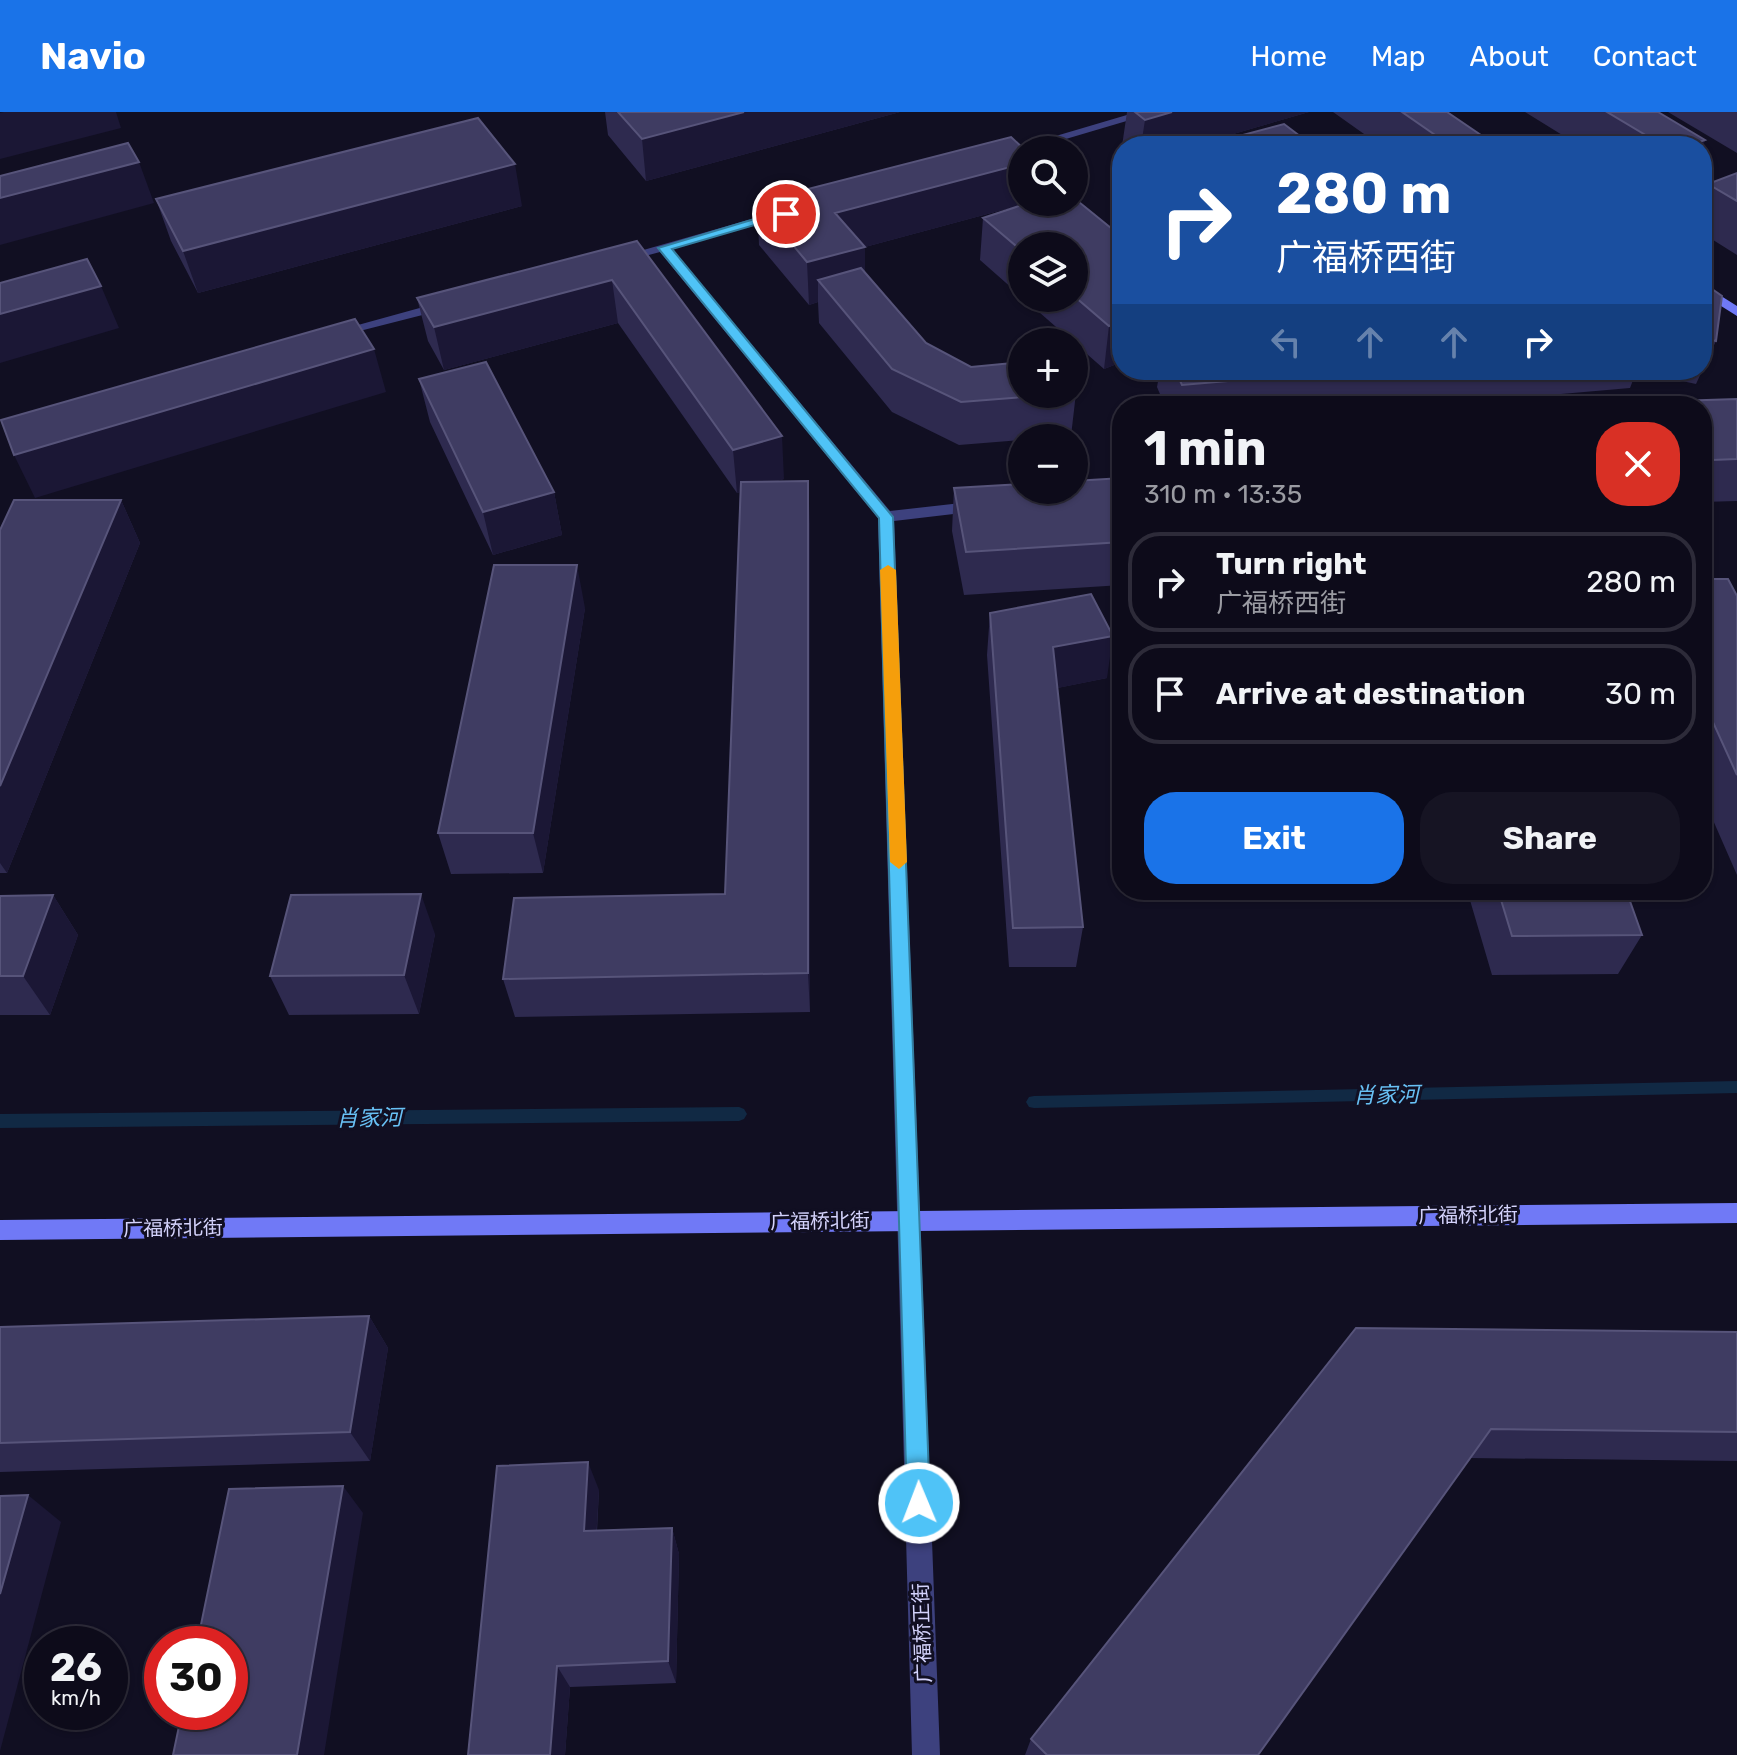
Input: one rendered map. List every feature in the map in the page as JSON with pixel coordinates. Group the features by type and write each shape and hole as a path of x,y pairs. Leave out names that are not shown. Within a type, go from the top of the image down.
{"main road":[{"path":"1712,295 1737,312"},
{"name":"广福桥北街","path":"0,1230 1737,1213"}],"street":[{"path":"984,159 1151,112"},
{"path":"602,264 801,210"},
{"path":"664,248 886,517 996,504"},
{"path":"324,336 463,300"},
{"name":"广福桥正街","path":"886,517 926,1755"}],"building":[{"path":"618,112 744,112 642,139"},
{"path":"1135,112 1172,112 1145,120"},
{"path":"1402,112 1447,112 1482,136 1437,136"},
{"path":"1607,112 1658,112 1698,136 1647,136"},
{"path":"478,118 515,164 183,251 156,199"},
{"path":"1284,124 1300,136 1239,136"},
{"path":"1008,138 1008,168 835,213 865,247 807,262 757,202"},
{"path":"128,143 139,162 0,198 0,176"},
{"path":"1737,173 1737,201 1712,186 1712,182"},
{"path":"1088,209 1112,229 1112,325 1109,326 1088,308 1088,232 1008,232 1008,239 983,218 1008,210 1008,216 1088,216"},
{"path":"637,241 782,436 733,450 612,280 434,327 417,298"},
{"path":"87,259 101,286 0,314 0,283"},
{"path":"861,268 926,343 971,367 1008,363 1008,398 961,402 892,369 818,280"},
{"path":"1712,289 1722,296 1716,341 1712,340"},
{"path":"355,319 374,349 14,455 1,420"},
{"path":"486,362 554,492 483,512 419,379"},
{"path":"1180,380 1240,380 1182,385"},
{"path":"1737,399 1737,459 1712,460 1712,400"},
{"path":"1112,479 1112,543 966,552 954,488 1008,485 1008,504 1088,504 1088,480"},
{"path":"808,481 808,973 503,979 514,898 725,894 741,482"},
{"path":"14,500 121,500 0,786 0,530"},
{"path":"494,565 577,565 533,833 438,833"},
{"path":"1712,579 1728,579 1737,596 1737,775 1712,720"},
{"path":"1091,594 1112,634 1053,647 1083,927 1013,928 990,613"},
{"path":"421,894 404,975 270,976 291,895"},
{"path":"53,895 23,976 0,976 0,896"},
{"path":"1501,900 1630,900 1642,935 1512,936"},
{"path":"369,1316 350,1432 0,1443 0,1327"},
{"path":"1356,1328 1737,1332 1737,1432 1491,1429 1258,1755 1047,1755 1031,1739"},
{"path":"588,1462 584,1531 672,1528 668,1661 557,1666 550,1755 468,1755 497,1466"},
{"path":"343,1486 297,1755 173,1755 178,1730 248,1730 248,1626 201,1626 229,1489"},
{"path":"28,1495 0,1594 0,1496"}],"waterway":[{"name":"肖家河","path":"1034,1102 1737,1087"},
{"name":"肖家河","path":"0,1121 739,1114"}],"slow traffic":[{"path":"888,570 899,862"}],"route":[{"path":"786,214 664,248 886,517 919,1503"}]}
